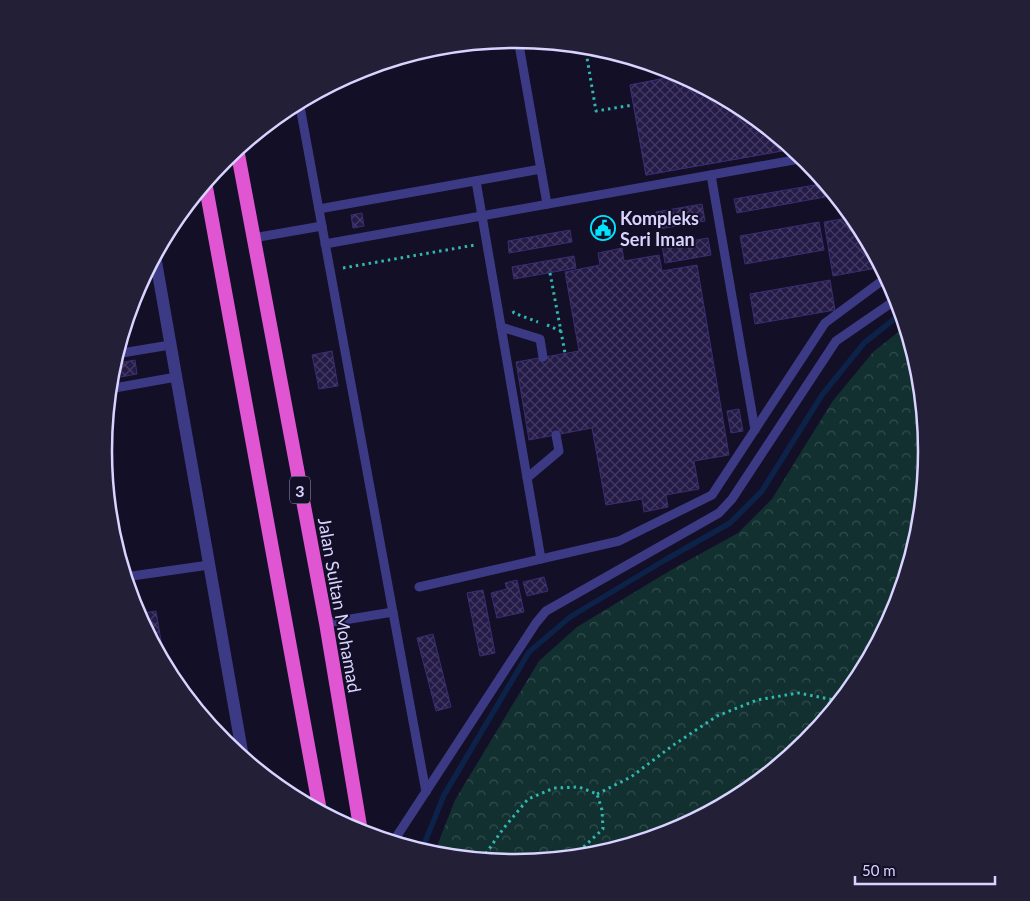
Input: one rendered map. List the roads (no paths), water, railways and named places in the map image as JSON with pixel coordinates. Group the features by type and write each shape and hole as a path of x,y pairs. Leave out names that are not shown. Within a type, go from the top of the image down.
{"highway":[{"name":"Jalan Sultan Mohamad","path":"239,158 326,623 359,822"},
{"name":"3","path":"208,190 319,803"}],"street":[{"path":"157,267 241,745"}],"lane":[{"path":"520,48 547,204"},
{"path":"301,109 426,792"},
{"path":"325,244 794,160"},
{"path":"319,209 541,169"},
{"path":"711,175 755,430"},
{"path":"476,181 541,559"},
{"path":"253,238 322,226"},
{"path":"419,587 619,541 712,495 825,323 881,282"},
{"path":"396,836 536,623 546,611 719,513 732,500 836,342 890,304"},
{"path":"501,327 540,339 543,357"},
{"path":"124,353 170,345"},
{"path":"117,388 176,377"},
{"path":"527,478 559,451 556,435"},
{"path":"132,576 209,565"},
{"path":"326,623 393,612"}],"waterway":[{"path":"425,843 444,795 529,652 570,617 730,523 762,491 822,395 864,343 896,318"}],"place":[{"name":"Kompleks Seri Iman","path":"603,228"}]}
